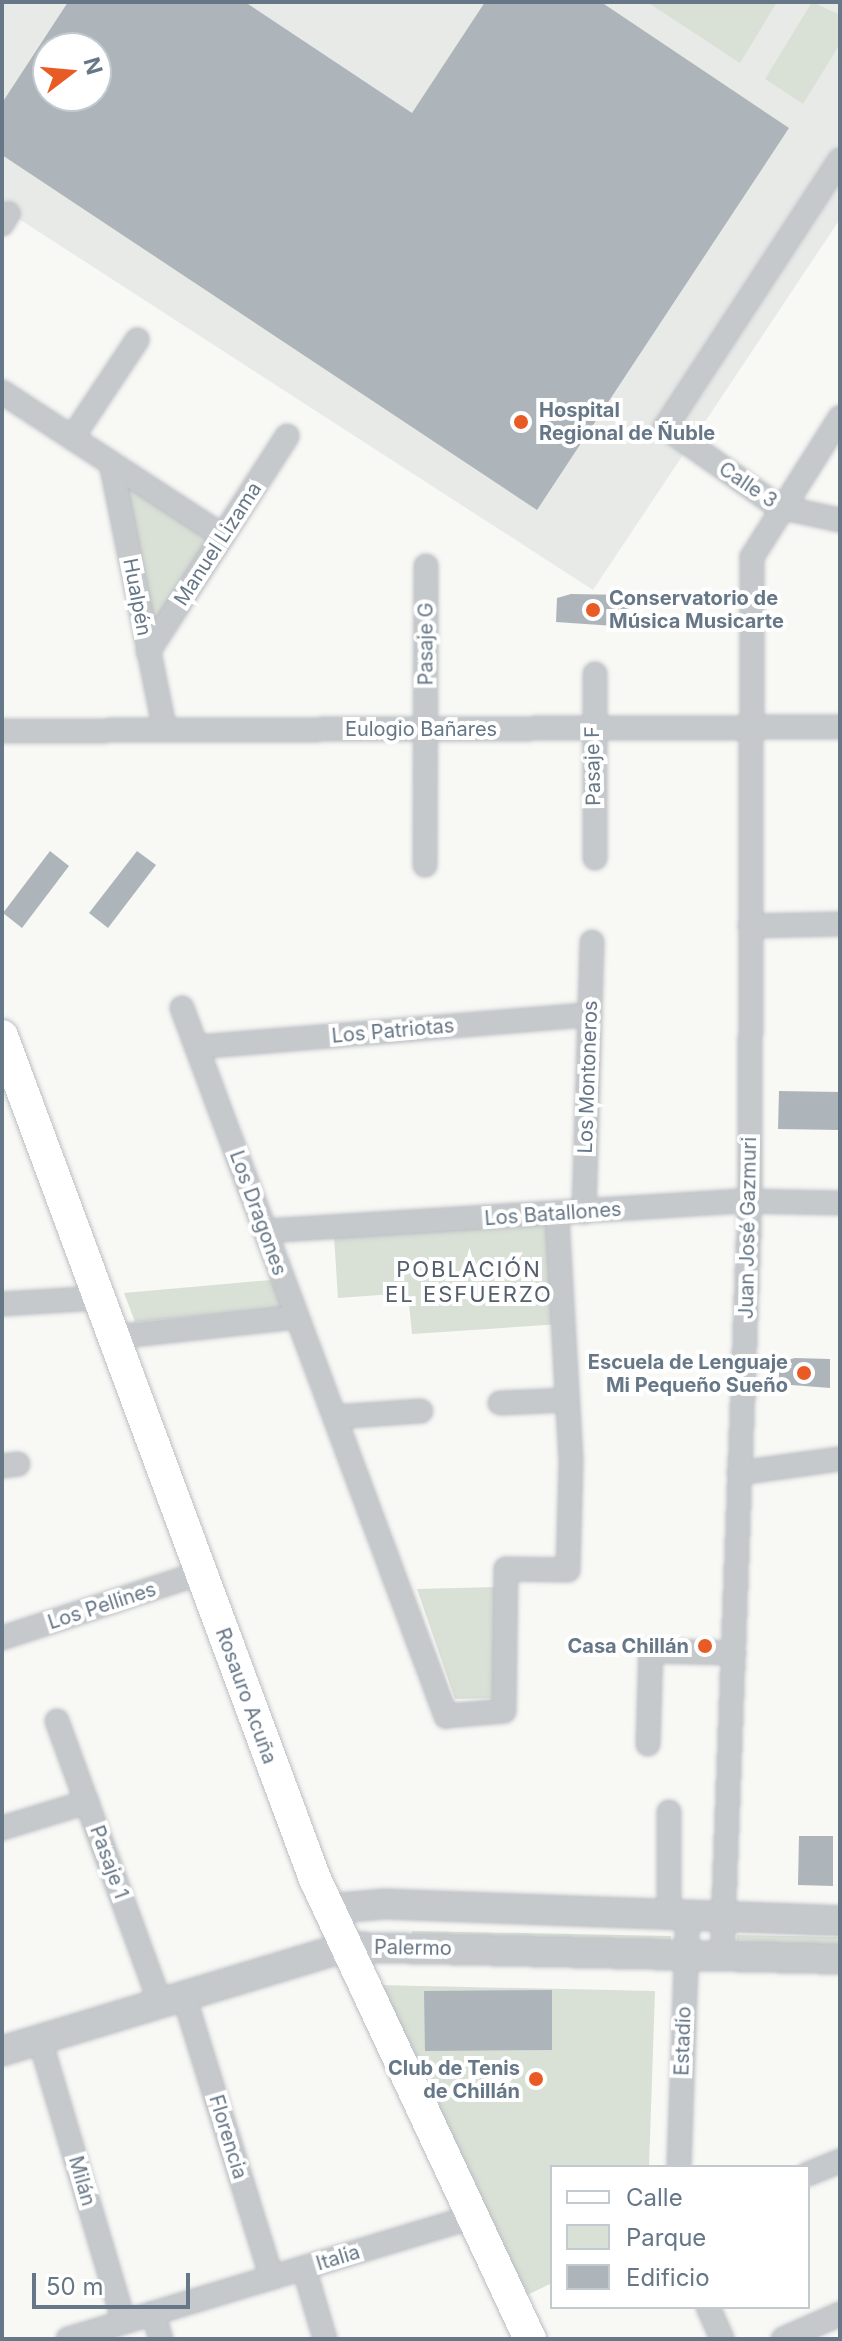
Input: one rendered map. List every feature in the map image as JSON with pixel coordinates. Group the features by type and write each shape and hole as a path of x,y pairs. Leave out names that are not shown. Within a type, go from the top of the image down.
{"main road":[{"name":"Rosauro Acuña","path":"2,1036 328,1909 470,2218 530,2339"}],"street":[{"name":"Calle 3","path":"840,160 665,427 779,507 840,520"},
{"path":"72,438 137,340"},
{"path":"2,392 223,536"},
{"name":"Juan José Gazmuri","path":"722,1956 750,1201 752,557 779,507 840,418"},
{"name":"Manuel Lizama","path":"148,652 287,436"},
{"name":"Hualpén","path":"111,463 165,730"},
{"name":"Pasaje G","path":"425,865 426,566"},
{"name":"Pasaje F","path":"595,674 591,731 595,858"},
{"name":"Eulogio Bañares","path":"2,731 425,728 591,731 840,727"},
{"path":"750,926 840,924"},
{"name":"Los Montoneros","path":"584,1212 592,942"},
{"name":"Los Dragones","path":"182,1008 446,1716 504,1711 506,1569 568,1570 567,1400"},
{"name":"Los Patriotas","path":"197,1047 590,1015"},
{"name":"Los Batallones","path":"265,1231 750,1201 840,1203"},
{"path":"500,1403 567,1400 557,1214"},
{"path":"2,1304 99,1298"},
{"path":"114,1337 297,1317"},
{"path":"335,1417 421,1411"},
{"path":"739,1473 840,1459"},
{"name":"Los Pellines","path":"2,1638 201,1573"},
{"path":"648,1744 651,1651 734,1653"},
{"name":"Pasaje 1","path":"57,1721 87,1802 172,2000"},
{"path":"2,1828 87,1802"},
{"path":"669,1812 678,1915"},
{"path":"328,1909 384,1904 840,1921"},
{"name":"Estadio","path":"678,1915 686,1955 679,2165"},
{"name":"Palermo","path":"2,2051 347,1947 840,1959"},
{"name":"Florencia","path":"172,2000 272,2278"},
{"name":"Milán","path":"40,2040 124,2322"},
{"path":"810,2173 840,2161"},
{"name":"Italia","path":"68,2339 470,2218"},
{"path":"304,2268 325,2339"},
{"path":"709,2309 722,2339"},
{"path":"153,2313 161,2339"},
{"path":"783,2339 840,2314"}],"shaded area":[{"name":"Hospital Regional de Ñuble","path":"2,2 840,2 840,219 593,590 2,208"}],"green space":[{"path":"647,2 777,2 740,63"},
{"path":"812,2 840,15 840,44 803,104 765,79"},
{"path":"122,478 212,536 150,633"},
{"path":"553,1222 560,1324 412,1334 408,1293 338,1298 334,1236"},
{"path":"271,1280 282,1308 135,1322 124,1293"},
{"path":"496,1587 498,1698 455,1699 417,1589"},
{"path":"412,1931 671,1936 670,1954 411,1949"},
{"path":"737,1935 840,1937 840,1956 736,1954"},
{"name":"Club de Tenis de Chillán","path":"376,1985 655,1991 649,2165 550,2165 550,2284 523,2297"}],"building":[{"name":"Hospital Regional de Ñuble","path":"68,2 245,2 412,113 485,2 601,2 789,128 537,510 2,155 2,103 32,57 32,112 112,112 112,32 48,32"},
{"name":"Conservatorio de Música Musicarte","path":"571,594 629,595 629,627 556,622 557,598"},
{"path":"50,851 69,866 22,928 3,913"},
{"path":"137,851 156,865 108,928 89,913"},
{"path":"779,1091 840,1092 840,1130 778,1129"},
{"name":"Escuela de Lenguaje Mi Pequeño Sueño","path":"795,1358 830,1359 830,1388 779,1384 779,1362"},
{"path":"799,1836 833,1836 833,1886 798,1885"},
{"path":"552,1990 552,2050 425,2051 424,1991"}],"place":[{"name":"Hospital Regional de Ñuble","path":"521,422"},
{"name":"Conservatorio de Música Musicarte","path":"593,610"},
{"name":"Escuela de Lenguaje Mi Pequeño Sueño","path":"804,1373"},
{"name":"Casa Chillán","path":"705,1646"},
{"name":"Club de Tenis de Chillán","path":"536,2079"}],"district":[{"name":"POBLACIÓN EL ESFUERZO","path":"469,1282"}]}
